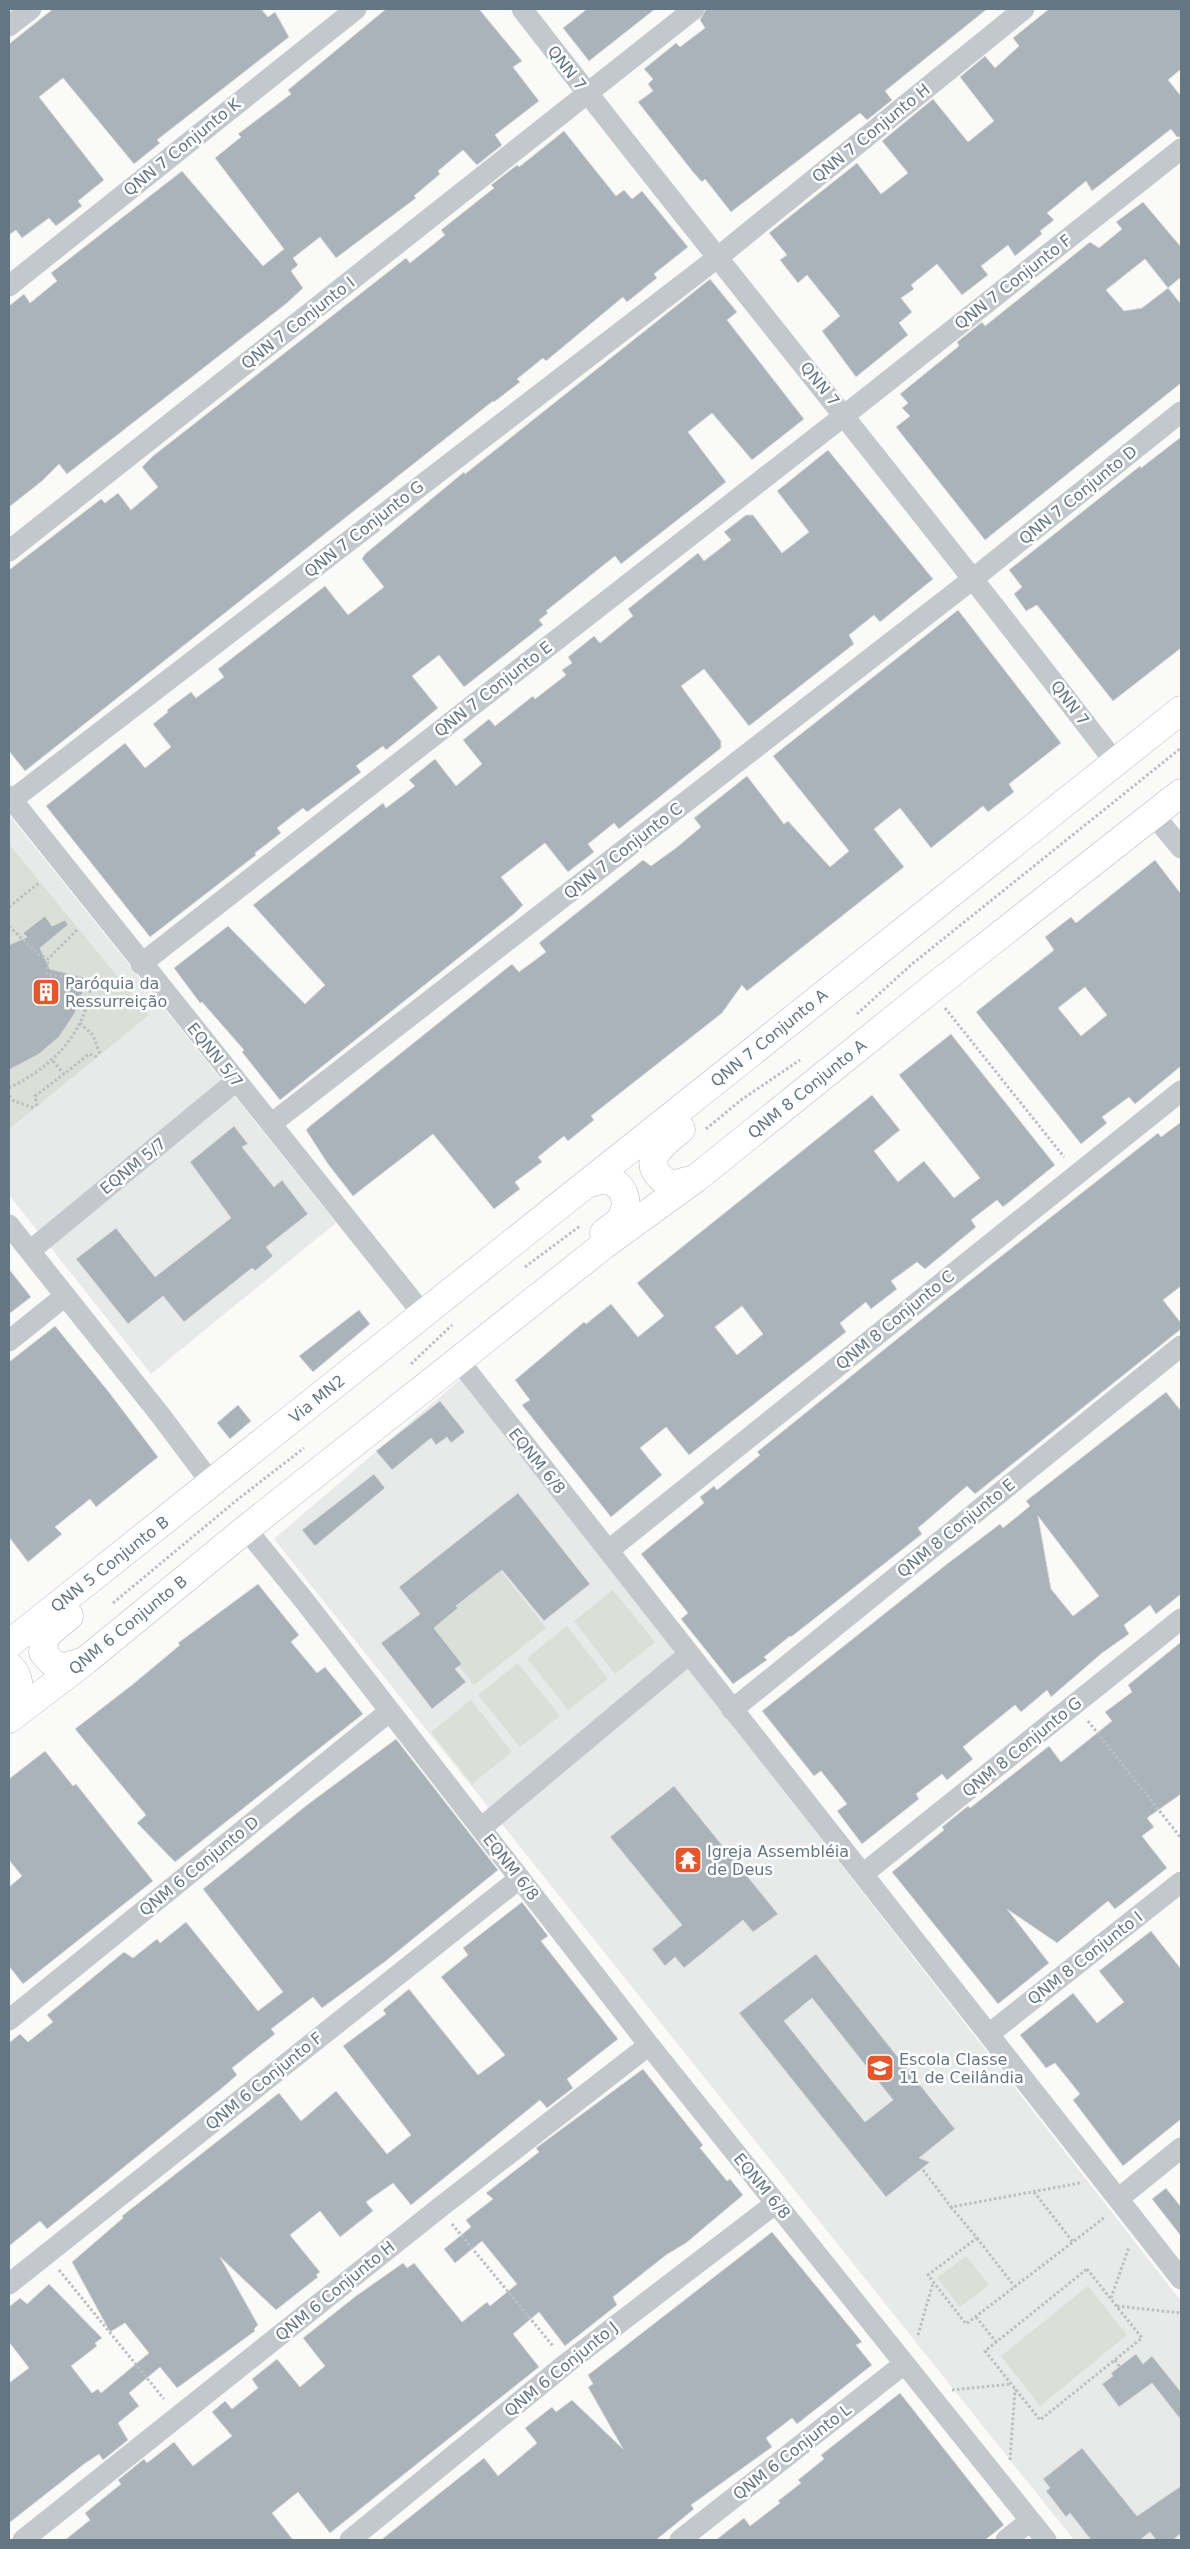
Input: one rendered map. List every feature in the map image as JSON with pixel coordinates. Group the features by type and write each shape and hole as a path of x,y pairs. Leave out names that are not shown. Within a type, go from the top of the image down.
{"main road":[{"name":"QNN 7 Conjunto A","path":"423,1314 1181,710"},
{"name":"QNM 8 Conjunto A","path":"452,1368 604,1245 695,1179 930,990 1181,793"},
{"path":"695,1179 670,1184 660,1178 653,1162 656,1149 796,1037 872,956"},
{"path":"246,1529 452,1368 494,1317 622,1219 626,1199 619,1186 603,1180 586,1184"},
{"name":"Via MN2","path":"212,1484 423,1314"},
{"path":"85,1661 60,1667 52,1664 43,1652 45,1636 174,1533 232,1468"},
{"name":"QNN 5 Conjunto B","path":"9,1644 212,1484"},
{"name":"QNM 6 Conjunto B","path":"9,1718 85,1661 246,1529"},
{"path":"9,1666 17,1676 19,1683 16,1698 9,1704"}],"street":[{"path":"9,26 31,9"},
{"name":"QNN 7 Conjunto K","path":"9,286 356,9"},
{"name":"QNN 7","path":"522,9 717,258 974,578 1115,762"},
{"name":"QNN 7 Conjunto I","path":"9,551 694,9"},
{"name":"QNN 7 Conjunto H","path":"717,258 1024,9"},
{"name":"QNN 7 Conjunto F","path":"845,415 1181,149"},
{"name":"QNN 7 Conjunto G","path":"10,798 717,258"},
{"name":"QNN 7 Conjunto D","path":"974,578 1181,412"},
{"name":"QNN 7 Conjunto E","path":"141,964 845,415"},
{"name":"QNN 7 Conjunto C","path":"271,1124 974,578"},
{"name":"EQNN 5/7","path":"10,798 423,1314"},
{"path":"1154,815 1181,848"},
{"name":"EQNM 5/7","path":"30,1251 236,1081"},
{"name":"QNM 8 Conjunto C","path":"609,1550 1181,1091"},
{"path":"9,1225 161,1416 212,1484"},
{"path":"9,1341 65,1296"},
{"name":"QNM 8 Conjunto E","path":"732,1710 1181,1346"},
{"name":"EQNM 6/8","path":"452,1368 511,1430 609,1550 732,1710 1181,2279"},
{"name":"EQNM 6/8","path":"246,1529 649,2045 1046,2540"},
{"name":"QNM 8 Conjunto G","path":"863,1874 1181,1619"},
{"name":"EQNM 6/8","path":"481,1828 689,1654"},
{"name":"QNM 6 Conjunto D","path":"9,2020 390,1711"},
{"name":"QNM 6 Conjunto F","path":"9,2284 520,1878"},
{"name":"QNM 8 Conjunto I","path":"989,2034 1181,1882"},
{"name":"QNM 6 Conjunto H","path":"23,2540 438,2208 649,2045"},
{"path":"1120,2202 1181,2148"},
{"name":"QNM 6 Conjunto J","path":"350,2540 567,2362 776,2203"},
{"name":"QNM 6 Conjunto L","path":"680,2540 904,2364"},
{"path":"1006,2540 1030,2521"}],"path":[{"path":"9,907 40,882"},
{"path":"9,928 38,954 48,959"},
{"path":"9,1088 31,1077 53,1061 80,1023 90,996 91,982 47,974 48,959 78,929"},
{"path":"930,990 1077,1174"},
{"path":"9,1096 14,1101 36,1107 35,1096 89,1054 99,1056 93,1035 80,1023"},
{"path":"53,1061 64,1074"},
{"path":"423,1314 452,1368"},
{"path":"1075,1705 1181,1838"},
{"path":"923,2170 1015,2287"},
{"path":"951,2207 1102,2180"},
{"path":"1034,2192 1073,2242"},
{"path":"977,2238 928,2275 966,2324 1073,2242 1120,2202"},
{"path":"438,2208 567,2362"},
{"path":"1110,2298 1136,2222"},
{"path":"46,2254 178,2417"},
{"path":"1087,2269 1110,2298 1142,2338 1040,2420 985,2350 1087,2269"},
{"path":"918,2335 934,2283"},
{"path":"1117,2306 1181,2313"},
{"path":"976,2317 996,2342"},
{"path":"1115,2360 1120,2367"},
{"path":"928,2394 1011,2384"},
{"path":"1007,2492 1015,2388"}],"shaded area":[{"path":"9,815 336,1223 151,1374 9,1195"},
{"path":"9,844 149,1015 9,1129"},
{"path":"462,1378 1181,2301 1181,2536 1176,2540 1074,2540 274,1539"},
{"path":"500,1570 546,1628 474,1685 428,1628"},
{"path":"613,1590 655,1642 615,1674 574,1621"},
{"path":"567,1626 608,1679 568,1710 527,1658"},
{"path":"518,1663 560,1716 520,1747 478,1695"},
{"path":"471,1700 512,1752 472,1784 431,1732"},
{"path":"966,2256 989,2285 960,2307 937,2278"},
{"path":"1088,2286 1127,2335 1040,2406 1001,2356"}],"building":[{"path":"53,9 261,9 268,17 275,12 289,37 157,140 160,143 134,164 63,78 39,97 104,180 78,201 82,206 56,226 49,218 22,238 16,230 9,235 9,44"},
{"path":"386,9 479,9 522,61 513,67 539,101 495,135 502,145 477,165 463,150 438,171 440,174 414,196 416,198 336,258 320,237 293,258 298,265 291,271 303,288 287,303 67,474 59,464 42,481 9,507 9,306 24,294 30,303 57,281 51,273 182,171 263,266 284,249 215,158 241,137 238,134 291,94 288,90"},
{"path":"587,9 655,9 589,61 563,28"},
{"path":"706,9 987,9 885,91 892,100 867,120 860,113 731,212 705,179 702,182 693,172 638,102 653,91 648,84 653,79 644,69 676,43 680,47 705,28 700,20"},
{"path":"1049,9 1181,9 1181,69 1168,80 1181,96 1181,137 1177,137 1171,129 1092,191 1086,181 1047,213 1054,220 1040,231 1042,234 1015,256 1008,245 981,266 988,275 962,295 937,264 911,285 914,289 901,298 912,312 899,323 908,335 856,377 822,331 840,316 807,275 798,283 780,260 787,255 769,233 857,163 881,194 908,173 882,141 933,99 968,142 994,121 960,77 985,56 995,68 1019,46 1013,38"},
{"path":"564,131 616,196 624,190 632,199 642,191 688,247 654,274 657,278 627,302 623,297 546,361 543,358 517,379 520,382 493,401 25,771 9,751 9,570 101,499 105,503 118,493 131,510 158,487 142,467 153,456 406,258 410,263 445,235 441,230 494,188 491,185 517,165 519,167"},
{"path":"1143,202 1181,247 1181,277 1168,288 1181,304 1181,383 985,540 896,427 910,416 902,408 908,403 900,394 959,346 957,342 982,322 985,326 1090,242 1099,248 1122,229 1116,222","holes":["1145,259 1168,288 1142,308 1124,311 1106,290"]},
{"path":"710,279 737,312 727,320 804,419 752,460 712,413 688,432 726,482 621,564 615,556 546,611 548,613 539,620 543,625 464,687 439,655 412,676 438,708 386,750 383,746 356,766 361,772 307,812 303,808 277,828 281,833 255,853 256,855 150,937 46,806 125,743 145,768 171,747 153,724 168,712 167,710 191,692 196,698 224,677 218,669 325,586 348,615 384,587 362,559 365,554 464,472 465,474"},
{"path":"1181,437 1181,648 1113,701 1037,605 1026,611 1014,594 1022,587 1009,570 1140,466 1141,468"},
{"path":"828,450 933,579 880,622 874,615 849,635 854,644 749,726 704,669 681,686 721,741 721,748 619,829 614,823 588,844 594,852 568,872 545,843 501,877 523,905 280,1100 242,1052 244,1050 202,1002 200,1003 174,968 228,926 305,1004 325,985 253,905 383,803 386,808 415,786 409,780 435,759 456,786 482,764 463,740 489,719 495,726 533,696 535,699 566,675 562,670 572,663 568,657 594,636 600,643 633,616 628,609 698,553 704,561 731,540 724,532 746,515 753,515 782,553 809,532 777,491"},
{"path":"958,610 1061,743 1009,784 1014,792 988,812 983,806 931,848 900,808 874,829 904,867 747,991 742,985 722,1013 591,1116 594,1120 568,1141 564,1136 538,1157 542,1162 515,1182 520,1189 494,1209 433,1134 353,1196 328,1164 306,1130 512,964 519,972 546,952 539,943 643,860 651,866 676,848 701,827 694,818 747,776 784,824 788,821 830,867 849,851 773,756"},
{"path":"1155,860 1181,894 1181,1066 1135,1104 1129,1097 1102,1117 1107,1123 1081,1144 976,1012 1054,950 1045,937 1071,917 1076,923","holes":["1085,987 1107,1015 1081,1036 1058,1008"]},
{"name":"Paróquia da Ressurreição","path":"45,916 52,926 65,920 68,925 40,948 50,969 86,978 85,986 75,1013 59,1037 39,1054 9,1070 9,945 27,937 23,933"},
{"path":"951,1034 1055,1165 1003,1207 997,1200 971,1220 976,1227 925,1269 917,1262 891,1281 897,1289 871,1309 866,1302 840,1323 846,1332 689,1455 666,1427 640,1448 662,1475 611,1517 522,1405 530,1400 515,1380 584,1322 586,1324 611,1304 638,1337 664,1316 637,1283 872,1095 900,1130 874,1151 898,1182 924,1161 954,1198 980,1178 899,1075","holes":["742,1306 763,1334 737,1355 715,1327"]},
{"path":"1181,1122 1181,1286 1163,1300 1181,1323 1181,1329 975,1494 967,1486 918,1528 922,1534 764,1657 767,1660 733,1684 681,1619 688,1613 641,1554 704,1503 700,1497 714,1486 717,1490 760,1455 757,1452 948,1298 1158,1133 1161,1137"},
{"path":"234,1126 248,1144 242,1147 274,1187 282,1180 308,1214 266,1247 273,1256 255,1271 252,1268 184,1322 163,1296 128,1324 76,1259 116,1228 155,1277 231,1218 190,1162"},
{"path":"9,1269 31,1297 9,1314"},
{"path":"359,1310 370,1324 313,1372 299,1356"},
{"path":"55,1326 158,1457 96,1507 90,1499 55,1527 62,1534 28,1562 9,1537 9,1362"},
{"path":"1166,1392 1181,1411 1181,1594 1156,1614 1150,1605 1124,1625 1129,1634 1102,1653 1051,1697 1047,1690 1021,1712 1015,1705 963,1747 973,1759 947,1780 942,1774 916,1794 919,1799 862,1844 837,1811 847,1804 821,1771 814,1776 762,1711 947,1564 1000,1524 1003,1528 1030,1506 1026,1501","holes":["1038,1516 1099,1596 1073,1616 1051,1589"]},
{"path":"440,1401 465,1432 451,1443 447,1437 436,1445 431,1438 392,1470 376,1451"},
{"path":"238,1405 251,1421 230,1439 217,1423"},
{"path":"374,1474 385,1488 315,1546 302,1530"},
{"path":"518,1493 590,1584 544,1621 502,1570 456,1606 458,1608 434,1628 462,1664 455,1669 466,1682 432,1709 381,1643 420,1614 399,1587"},
{"path":"258,1584 299,1635 291,1642 317,1673 325,1667 363,1714 175,1862 137,1823 146,1815 75,1729 180,1645 178,1643"},
{"path":"1181,1642 1181,1794 1147,1818 1154,1827 1142,1836 1167,1868 1115,1909 1108,1901 1057,1943 1007,1909 1049,1963 998,2004 892,1872 944,1830 942,1827 968,1806 970,1808 1049,1746 1061,1762 1112,1721 1105,1712 1132,1692 1128,1685"},
{"path":"396,1739 498,1870 387,1960 322,2008 313,1997 271,2029 275,2034 232,2068 237,2075 222,2088 47,2229 40,2221 9,2246 9,2043 20,2034 28,2042 53,2022 47,2015 124,1952 133,1958 157,1939 160,1943 186,1922 258,2011 283,1992 203,1889 307,1805"},
{"path":"45,1751 73,1786 76,1784 153,1881 23,1984 9,1966 9,1887 22,1876 9,1860 9,1779"},
{"path":"674,1786 778,1914 753,1932 743,1920 684,1968 675,1957 665,1966 652,1949 682,1925 610,1837"},
{"path":"522,1902 548,1936 541,1941 618,2039 567,2079 573,2088 547,2108 540,2100 411,2205 393,2183 366,2202 373,2211 340,2237 320,2211 290,2235 320,2272 316,2275 318,2277 276,2310 220,2257 258,2325 254,2329 255,2331 177,2388 160,2367 129,2393 139,2406 118,2423 128,2440 103,2460 99,2454 84,2464 9,2523 9,2383 29,2368 9,2342 9,2307 20,2298 27,2304 49,2284 102,2338 95,2343 97,2346 71,2366 92,2393 98,2389 101,2393 149,2353 125,2323 110,2332 72,2262 123,2218 122,2216 279,2093 301,2121 336,2091 387,2154 411,2135 343,2046 386,2014 383,2010 409,1989 478,2075 505,2055 441,1977 468,1955 463,1948"},
{"path":"1151,1931 1181,1969 1181,2119 1123,2166 1073,2100 1080,2094 1055,2063 1046,2068 1020,2035 1073,1993 1097,2023 1124,2002 1099,1971"},
{"name":"Escola Classe 11 de Ceilândia","path":"816,1954 955,2129 919,2158 930,2162 886,2197 739,2013","holes":["812,1998 893,2100 865,2122 784,2021"]},
{"path":"643,2069 703,2145 700,2148 727,2181 730,2179 743,2195 686,2243 666,2255 613,2297 617,2305 565,2346 539,2312 513,2334 539,2367 330,2533 298,2492 272,2513 293,2540 65,2540 90,2520 85,2513 121,2484 118,2480 144,2459 147,2463 174,2442 193,2466 232,2436 212,2412 225,2401 232,2409 258,2388 252,2379 277,2359 300,2387 325,2366 303,2338 356,2296 403,2263 407,2268 414,2263 462,2322 487,2302 490,2306 517,2284 482,2241 455,2263 444,2249 471,2227 466,2220 493,2199 486,2193 539,2152 536,2148"},
{"path":"1166,2188 1181,2207 1181,2236 1152,2199"},
{"path":"772,2232 862,2342 856,2345 872,2365 797,2424 792,2418 766,2438 772,2447 691,2505 694,2509 656,2540 381,2540 484,2458 498,2476 537,2443 525,2428 552,2407 556,2412 572,2400 623,2449 588,2387 593,2384 588,2375"},
{"path":"1136,2354 1143,2364 1152,2356 1181,2392 1181,2420 1152,2383 1119,2407 1102,2384 1113,2376 1111,2373"},
{"path":"900,2393 1004,2525 985,2540 716,2540 744,2518 750,2526 780,2503 778,2501 801,2483 798,2480 824,2459 821,2455"},
{"path":"1082,2448 1137,2516 1181,2486 1181,2533 1173,2540 1156,2540 1150,2532 1140,2540 1091,2540 1070,2513 1066,2517 1046,2491 1050,2488 1043,2479"}],"place":[{"name":"Paróquia da Ressurreição","path":"46,992"},
{"name":"Igreja Assembléia de Deus","path":"688,1860"},
{"name":"Escola Classe 11 de Ceilândia","path":"880,2068"}]}
